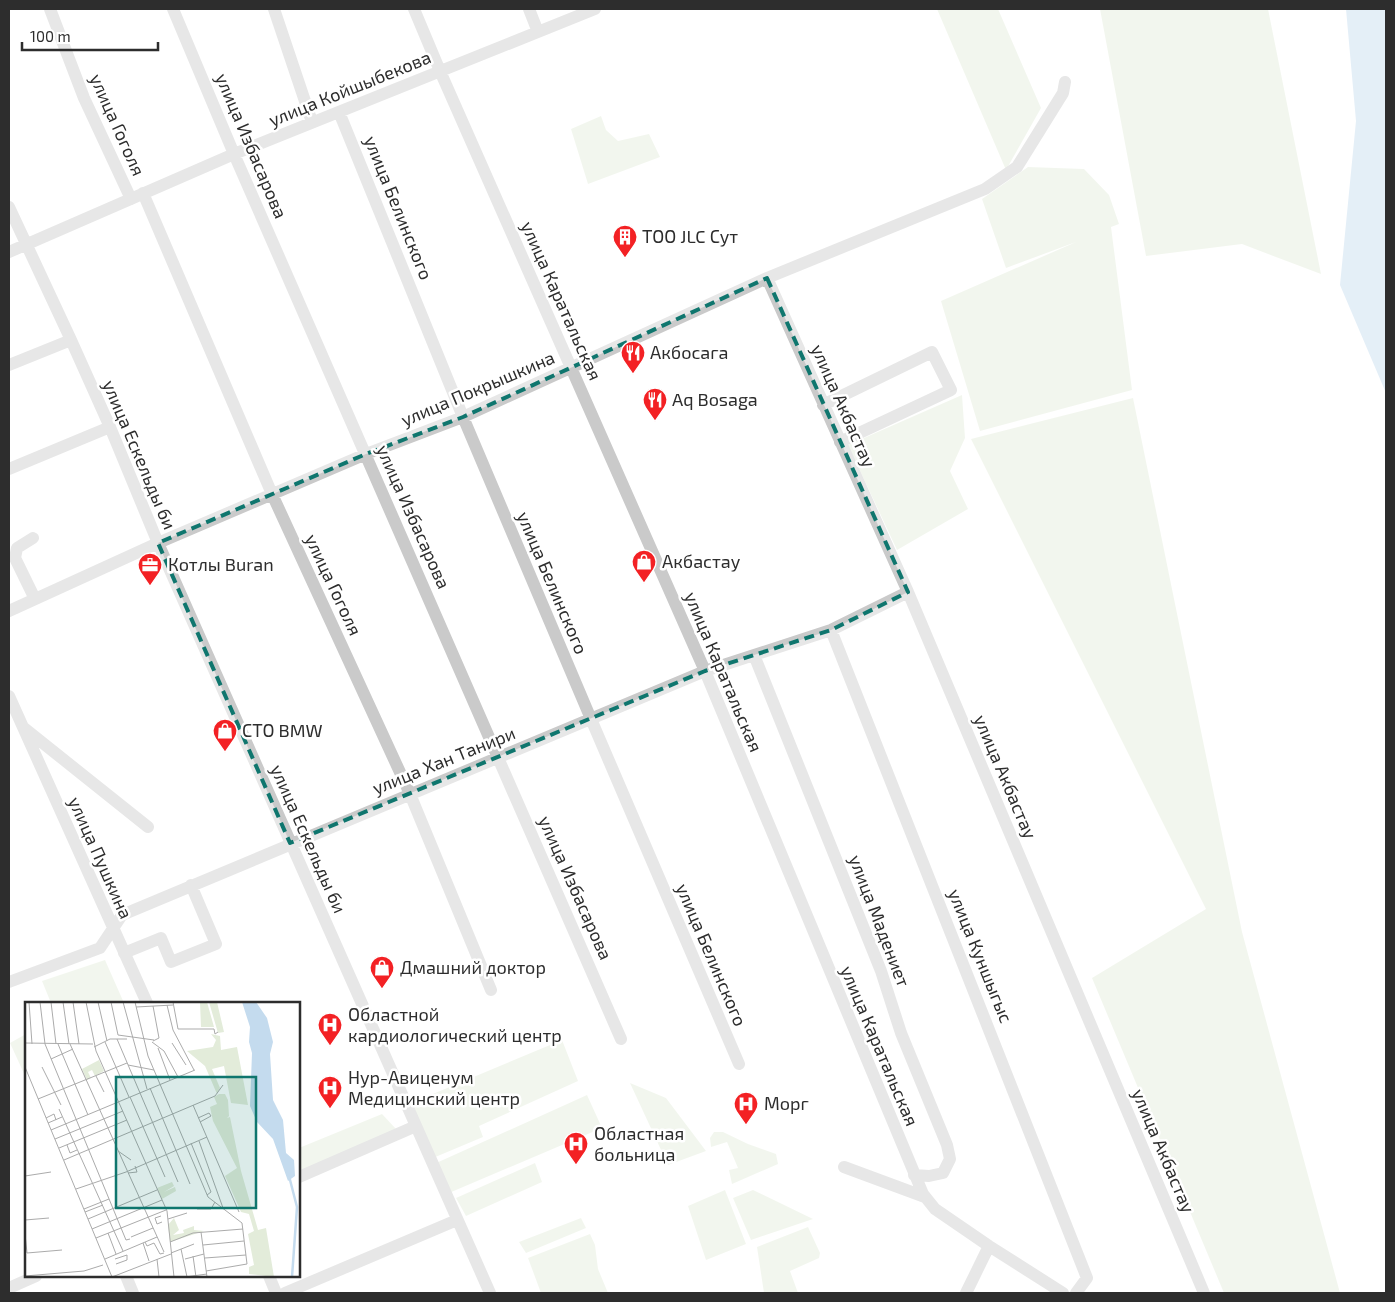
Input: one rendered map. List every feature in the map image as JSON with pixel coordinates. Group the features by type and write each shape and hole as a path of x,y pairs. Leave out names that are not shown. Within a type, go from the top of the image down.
{"street":[{"name":"улица Гоголя","path":"50,9 84,98 130,199"},
{"name":"улица Избасарова","path":"173,9 234,154 621,1039"},
{"path":"274,9 312,122"},
{"name":"улица Каратальская","path":"414,9 440,72 705,671 925,1198 935,1209 1063,1293"},
{"path":"529,9 538,32"},
{"name":"улица Койшыбекова","path":"9,252 234,154 595,9"},
{"name":"улица Покрышкина","path":"9,611 158,543 272,494 366,454 463,417 767,278 985,189 1016,167 1064,93 1065,82"},
{"name":"улица Белинского","path":"340,112 463,417 739,1064"},
{"name":"улица Гоголя","path":"144,193 272,494 410,794 491,990"},
{"name":"улица Ескельды би","path":"9,208 71,340 158,543 490,1293"},
{"name":"улица Акбастау","path":"767,278 908,592 1204,1293"},
{"path":"9,365 71,340"},
{"path":"824,405 932,352 951,390 840,442"},
{"path":"9,469 110,428"},
{"path":"33,538 17,548 15,558 35,599"},
{"name":"улица Хан Танири","path":"9,982 100,948 122,914 705,671 831,630 908,592"},
{"name":"улица Куншыгыс","path":"831,630 1087,1278 1076,1293"},
{"name":"улица Мадениет","path":"754,655 881,971 901,1033 947,1145 950,1159 943,1173 929,1176 914,1175"},
{"name":"улица Пушкина","path":"9,696 147,1002"},
{"name":"улица Пушкина","path":"22,726 148,828"},
{"path":"124,953 160,938 171,962 216,944 192,885"},
{"path":"300,1177 416,1126"},
{"path":"844,1167 925,1198"},
{"path":"285,1293 457,1220"},
{"path":"966,1293 989,1246"},
{"path":"9,1288 34,1277"},
{"path":"126,1277 132,1293"},
{"path":"269,1277 276,1293"}],"highlighted area":[{"path":"767,278 908,592 831,630 705,671 290,843 158,543 366,454 463,417"}],"green space":[{"path":"937,9 998,9 1041,108 1006,170"},
{"path":"1100,9 1268,9 1321,274 1242,244 1146,256"},
{"path":"601,116 606,130 618,141 649,134 660,157 588,184 571,129"},
{"path":"1028,167 1084,169 1109,195 1119,224 1111,227 1132,390 980,431 941,301 1076,242 1006,268 982,199"},
{"path":"962,395 965,438 950,471 968,509 897,550 848,445"},
{"path":"1133,398 1242,932 1340,1293 1224,1293 1092,978 1206,909 971,439"},
{"path":"105,960 124,1002 51,1002 42,981"},
{"path":"25,1035 25,1076 10,1043"},
{"path":"562,1040 578,1081 479,1126 483,1137 433,1158 409,1104"},
{"path":"630,1083 666,1098 706,1151 668,1165"},
{"path":"587,1095 602,1128 449,1193 434,1164"},
{"path":"382,1114 397,1130 300,1173 300,1148"},
{"path":"714,1132 723,1132 776,1154 778,1164 732,1184 729,1170 738,1168 727,1142 711,1147 710,1138"},
{"path":"535,1163 542,1182 466,1216 456,1198"},
{"path":"725,1190 746,1244 706,1260 688,1206"},
{"path":"753,1190 813,1219 751,1240 733,1198"},
{"path":"581,1218 586,1228 526,1253 519,1242"},
{"path":"808,1227 820,1253 819,1258 790,1271 798,1293 764,1293 757,1247"},
{"path":"590,1234 595,1245 598,1269 608,1293 541,1293 528,1258"}],"water":[{"path":"1346,9 1386,9 1386,393 1340,285 1356,121"}],"place":[{"name":"ТОО JLC Сут","path":"625,258"},
{"name":"Акбосага","path":"633,374"},
{"name":"Aq Bosaga","path":"655,421"},
{"name":"Акбастау","path":"644,583"},
{"name":"Котлы Buran","path":"150,586"},
{"name":"СТО BMW","path":"225,752"},
{"name":"Дмашний доктор","path":"382,989"},
{"name":"Областной кардиологический центр","path":"330,1046"},
{"name":"Нур-Авиценум Медицинский центр","path":"330,1109"},
{"name":"Морг","path":"746,1125"},
{"name":"Областная больница","path":"576,1165"}]}
